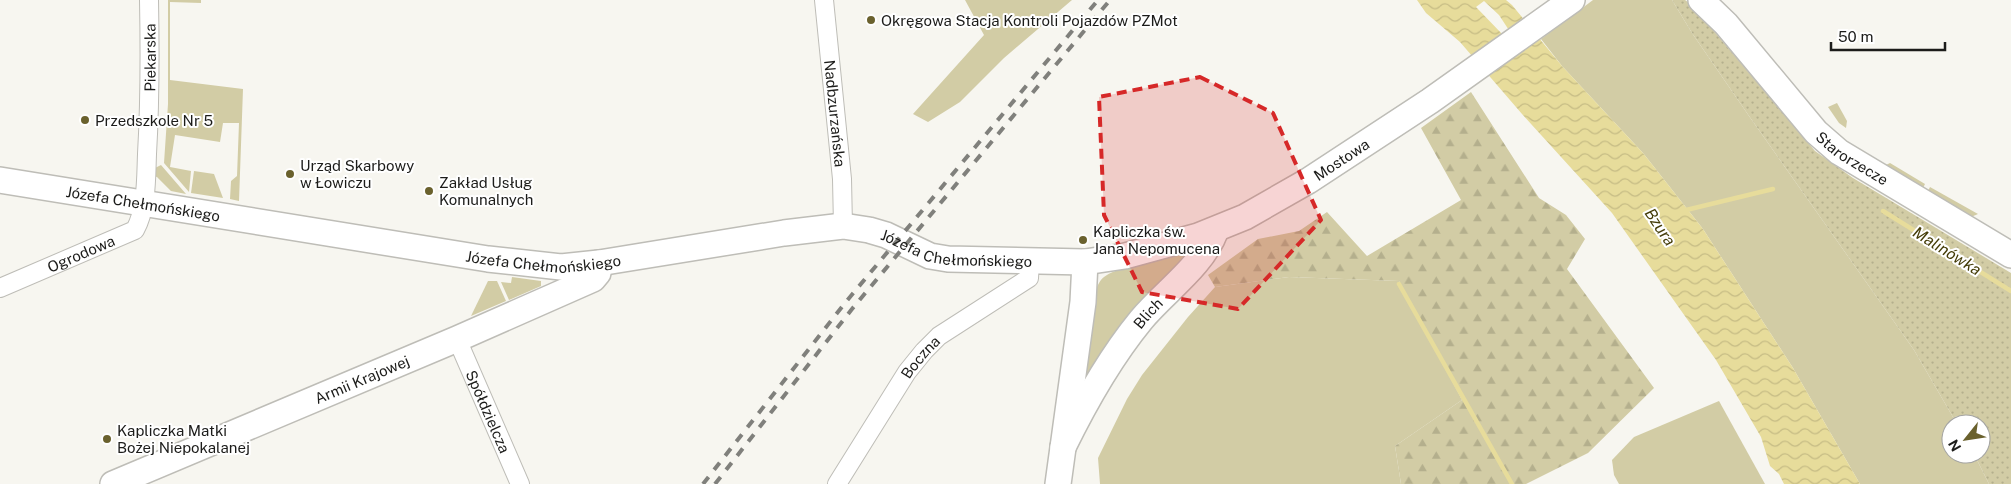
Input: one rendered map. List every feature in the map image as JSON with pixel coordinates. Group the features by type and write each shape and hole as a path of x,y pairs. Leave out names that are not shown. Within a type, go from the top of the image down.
{"street":[{"name":"Piekarska","path":"143,204 150,101 149,0"},
{"name":"Nadbzurzańska","path":"824,0 842,179 843,226"},
{"name":"Mostowa","path":"1085,262 1125,256 1176,243 1245,218 1294,189 1430,101 1572,0"},
{"name":"Starorzecze","path":"1701,0 1725,12"},
{"name":"Starorzecze","path":"1716,0 1816,132 1839,152 2011,255"},
{"name":"Józefa Chełmońskiego","path":"0,180 505,262 561,267 599,263 792,232 843,226 886,235 930,256 966,260 1085,262"},
{"name":"Ogrodowa","path":"0,288 135,230 141,219 143,204"},
{"name":"Blich","path":"1077,401 1130,334 1164,295 1197,263 1209,248 1216,230"},
{"name":"Boczna","path":"837,484 907,372 924,350 939,336 1020,286 1029,278 1030,261"},
{"name":"Blich","path":"1058,484 1063,447 1077,401 1085,262"},
{"name":"Armii Krajowej","path":"113,484 457,339 593,279 598,273 599,263"},
{"name":"Spółdzielcza","path":"457,339 520,484"}],"highlighted area":[{"path":"1200,77 1273,113 1321,220 1238,309 1142,292 1104,215 1099,97"}],"green space":[{"path":"168,0 201,0 201,3 170,2 170,80 243,89 239,201 230,199 231,181 237,176 239,123 223,123 220,142 175,135 170,167 191,171 189,192 164,163 168,104"},
{"path":"965,0 1072,0 1004,58 960,102 928,122 913,114 984,35"},
{"path":"1593,0 1672,0 1692,33 1749,116 1914,350 1951,414 1941,414 1941,464 1979,464 1989,484 1860,484 1793,368 1703,229 1643,153 1562,66 1541,39"},
{"path":"1672,0 1685,0 1692,5 1815,151 1853,178 2011,273 2011,484 1989,484 1979,464 1991,464 1991,414 1951,414 1914,350 1692,33"},
{"path":"1471,92 1539,198 1566,215 1585,239 1567,269 1654,388 1588,453 1526,484 1401,484 1395,446 1462,400 1399,281 1289,277 1215,287 1208,275 1258,239 1299,231 1327,212 1367,256 1461,200 1421,128"},
{"path":"1837,103 1847,121 1846,128 1839,123 1828,107"},
{"path":"1890,163 1925,184 1923,188 1886,165"},
{"path":"161,165 186,194 171,191 157,177 153,176 153,169"},
{"path":"194,171 214,174 223,198 191,193"},
{"path":"1930,187 1978,214 1971,217 1928,191"},
{"path":"1193,249 1081,390 1095,293 1101,280 1121,269"},
{"path":"512,277 541,281 541,286 509,300 501,282 511,283"},
{"path":"1289,277 1399,281 1462,400 1395,446 1401,484 1100,484 1098,458 1127,399 1142,375 1188,317 1215,287"},
{"path":"488,281 497,281 506,301 471,316"},
{"path":"1719,401 1765,484 1619,484 1614,475 1612,460 1634,437"}],"water":[{"name":"Bzura","path":"1417,0 1506,0 1512,5 1562,66 1643,153 1703,229 1793,368 1860,484 1784,484 1779,474 1770,466 1761,437 1716,360 1612,213 1460,42 1426,13","holes":["1484,1 1499,15 1520,47 1504,36 1476,7"]}],"waterway":[{"name":"Malinówka","path":"1682,211 1773,189"},
{"name":"Malinówka","path":"1883,211 2011,291"},
{"path":"1399,284 1512,484"}],"railway":[{"path":"703,484 845,303 1098,0"},
{"path":"715,484 852,309 1110,0"}],"place":[{"name":"Okręgowa Stacja Kontroli Pojazdów PZMot","path":"871,20"},
{"name":"Przedszkole Nr 5","path":"85,120"},
{"name":"Urząd Skarbowy w Łowiczu","path":"290,174"},
{"name":"Zakład Usług Komunalnych","path":"429,191"},
{"name":"Kapliczka św. Jana Nepomucena","path":"1083,240"},
{"name":"Kapliczka Matki Bożej Niepokalanej","path":"107,439"}]}
